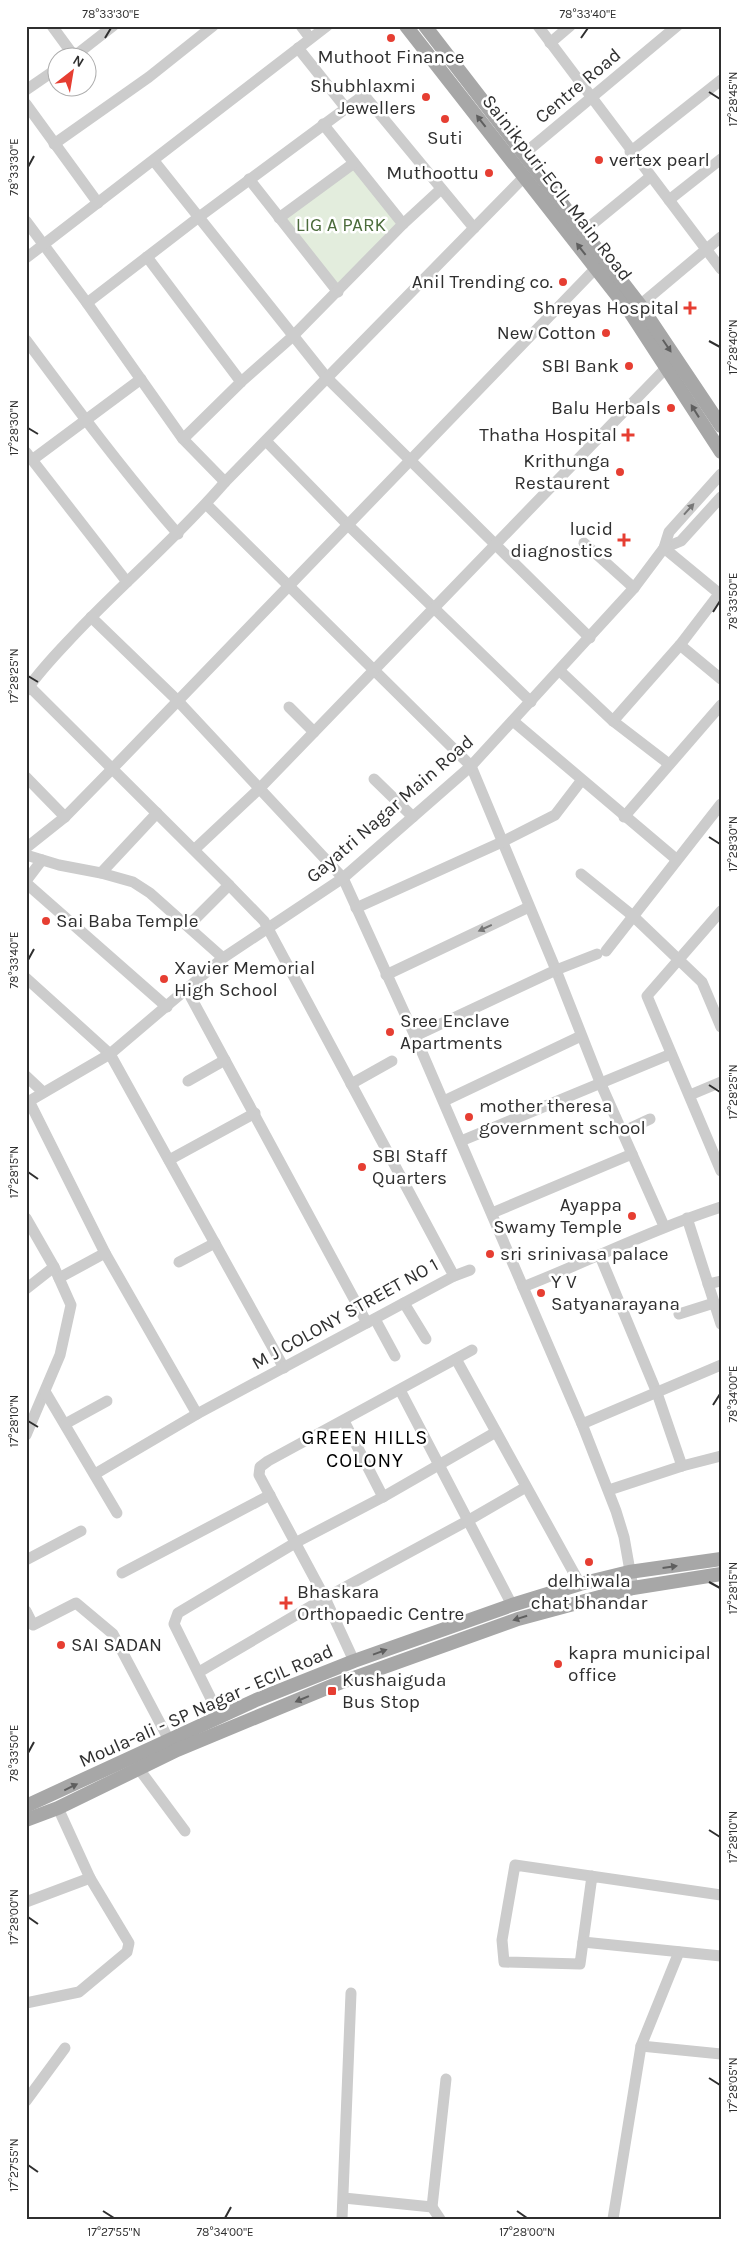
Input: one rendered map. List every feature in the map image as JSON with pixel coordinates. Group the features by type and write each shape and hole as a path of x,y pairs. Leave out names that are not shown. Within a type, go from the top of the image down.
{"main road":[{"name":"Sainikpuri-ECIL Main Road","path":"406,26 630,312 721,452"},
{"path":"426,26 640,305 721,426"},
{"name":"Moula-ali - SP Nagar - ECIL Road","path":"26,1806 256,1700 354,1661 512,1605 580,1584 629,1572 721,1560"},
{"name":"Moula-ali - SP Nagar - ECIL Road","path":"26,1820 58,1808 177,1750 334,1685 518,1618 633,1588 721,1574"}],"street":[{"path":"52,26 67,48"},
{"path":"85,48 114,26"},
{"path":"54,144 149,78 213,26"},
{"path":"301,26 310,38"},
{"path":"26,258 327,26"},
{"path":"538,26 630,152 721,269"},
{"path":"550,43 570,26"},
{"name":"Centre Road","path":"525,153 677,26"},
{"path":"298,48 346,107"},
{"path":"26,90 48,75"},
{"path":"630,152 721,80"},
{"path":"87,303 199,216 364,95 369,98 474,228"},
{"path":"26,104 98,203"},
{"path":"323,124 403,224"},
{"path":"669,200 721,159"},
{"path":"154,161 327,378 590,638"},
{"path":"279,218 354,163"},
{"path":"28,688 91,617 178,534 225,482 525,176"},
{"path":"584,231 650,177"},
{"path":"249,180 338,292"},
{"path":"184,439 241,382 338,292 403,224 441,189"},
{"path":"26,221 184,439 225,482"},
{"path":"640,305 721,237"},
{"path":"147,257 241,382"},
{"path":"26,848 65,817 596,268"},
{"path":"26,340 140,490 178,534"},
{"path":"195,849 260,788 667,367"},
{"path":"127,582 29,456 86,421 140,379"},
{"path":"266,441 348,525 434,606 531,702"},
{"name":"Gayatri Nagar Main Road","path":"28,1102 110,1054 223,958 343,878 471,766 634,588 664,548 669,532 721,474"},
{"name":"Gayatri Nagar Main Road","path":"664,548 681,542 721,497"},
{"path":"206,504 471,766 556,970 600,1082 664,1226"},
{"path":"584,543 634,588"},
{"path":"613,721 680,645 720,595 664,548"},
{"path":"91,617 177,700 343,878 444,1101 609,1490 624,1537 633,1588"},
{"path":"680,645 721,679"},
{"path":"560,671 613,721 669,764"},
{"name":"M J COLONY STREET NO 1","path":"28,688 113,768 259,915 454,1276 197,1414 95,1474"},
{"path":"624,817 721,705"},
{"path":"289,707 314,732"},
{"path":"513,722 676,859"},
{"path":"374,779 413,817"},
{"path":"28,781 65,817"},
{"path":"356,908 502,842 555,815 581,781"},
{"path":"415,1036 556,970 601,952 633,916 676,859 719,808"},
{"path":"101,873 157,813"},
{"path":"26,855 134,882 188,926 223,958"},
{"path":"42,860 26,882 167,1007"},
{"path":"581,874 633,916 702,982 717,1005 721,1027"},
{"path":"188,926 229,885"},
{"path":"386,975 529,907"},
{"path":"721,911 649,992 648,1000 721,1170"},
{"path":"26,978 110,1054 284,1368"},
{"path":"187,990 371,1321 395,1356"},
{"path":"444,1101 581,1036"},
{"path":"461,1142 600,1082 671,1054"},
{"path":"188,1081 225,1060"},
{"path":"351,1084 392,1062"},
{"path":"26,1076 43,1092"},
{"path":"690,1095 721,1082"},
{"path":"28,1102 105,1253 197,1414"},
{"path":"169,1160 255,1113"},
{"path":"622,1132 650,1120"},
{"path":"492,1213 632,1154"},
{"path":"523,1287 600,1256 664,1226 721,1207"},
{"path":"26,1218 54,1267 71,1305 60,1355 46,1393 29,1420 26,1435"},
{"path":"687,1218 721,1324"},
{"path":"179,1262 215,1243"},
{"path":"58,1278 105,1253"},
{"path":"600,1256 658,1393 682,1466"},
{"path":"26,1288 54,1267"},
{"path":"454,1276 470,1270"},
{"path":"708,1284 721,1281"},
{"path":"404,1303 426,1339"},
{"path":"679,1314 714,1303"},
{"path":"354,1661 326,1598 259,1475 262,1464 472,1350"},
{"path":"456,1359 580,1584"},
{"path":"582,1424 721,1365"},
{"path":"400,1390 512,1605"},
{"path":"46,1393 117,1513"},
{"path":"65,1424 107,1401"},
{"path":"344,1421 383,1498"},
{"path":"220,1717 174,1624 178,1613 296,1543 383,1498 496,1432"},
{"path":"609,1490 682,1466 721,1456"},
{"path":"198,1672 326,1598 526,1487"},
{"path":"122,1574 270,1495"},
{"path":"26,1560 81,1531"},
{"path":"26,1611 33,1624 76,1603 113,1634 169,1740"},
{"path":"139,1769 185,1831"},
{"path":"26,2003 79,1992 127,1952 129,1943 90,1878 58,1808"},
{"path":"592,1876 580,1964 504,1962 502,1940 515,1865 592,1876 721,1895"},
{"path":"26,1902 90,1878"},
{"path":"583,1942 721,1956"},
{"path":"613,2219 641,2046 679,1952"},
{"path":"342,2219 351,1993"},
{"path":"641,2046 721,2054"},
{"path":"26,2101 65,2048"},
{"path":"440,2219 432,2207 446,2079"},
{"path":"344,2198 432,2207"}],"green space":[{"name":"LIG A PARK","path":"354,167 398,223 339,285 284,219"}],"place":[{"name":"Muthoot Finance","path":"391,38"},
{"name":"Shubhlaxmi Jewellers","path":"426,97"},
{"name":"Suti","path":"445,119"},
{"name":"vertex pearl","path":"599,160"},
{"name":"Muthoottu","path":"489,173"},
{"name":"Anil Trending co.","path":"563,282"},
{"name":"Shreyas Hospital","path":"690,308"},
{"name":"New Cotton","path":"606,333"},
{"name":"SBI Bank","path":"629,366"},
{"name":"Balu Herbals","path":"671,408"},
{"name":"Thatha Hospital","path":"628,435"},
{"name":"Krithunga Restaurent","path":"620,472"},
{"name":"lucid diagnostics","path":"624,540"},
{"name":"Sai Baba Temple","path":"46,921"},
{"name":"Xavier Memorial High School","path":"164,979"},
{"name":"Sree Enclave Apartments","path":"390,1032"},
{"name":"mother theresa government school","path":"469,1117"},
{"name":"SBI Staff Quarters","path":"362,1167"},
{"name":"Ayappa Swamy Temple","path":"632,1216"},
{"name":"sri srinivasa palace","path":"490,1254"},
{"name":"Y V Satyanarayana","path":"541,1293"},
{"name":"delhiwala chat bhandar","path":"589,1562"},
{"name":"Bhaskara Orthopaedic Centre","path":"286,1603"},
{"name":"SAI SADAN","path":"61,1645"},
{"name":"kapra municipal office","path":"558,1664"},
{"name":"Kushaiguda Bus Stop","path":"332,1691"}],"district":[{"name":"GREEN HILLS COLONY","path":"365,1448"}]}
